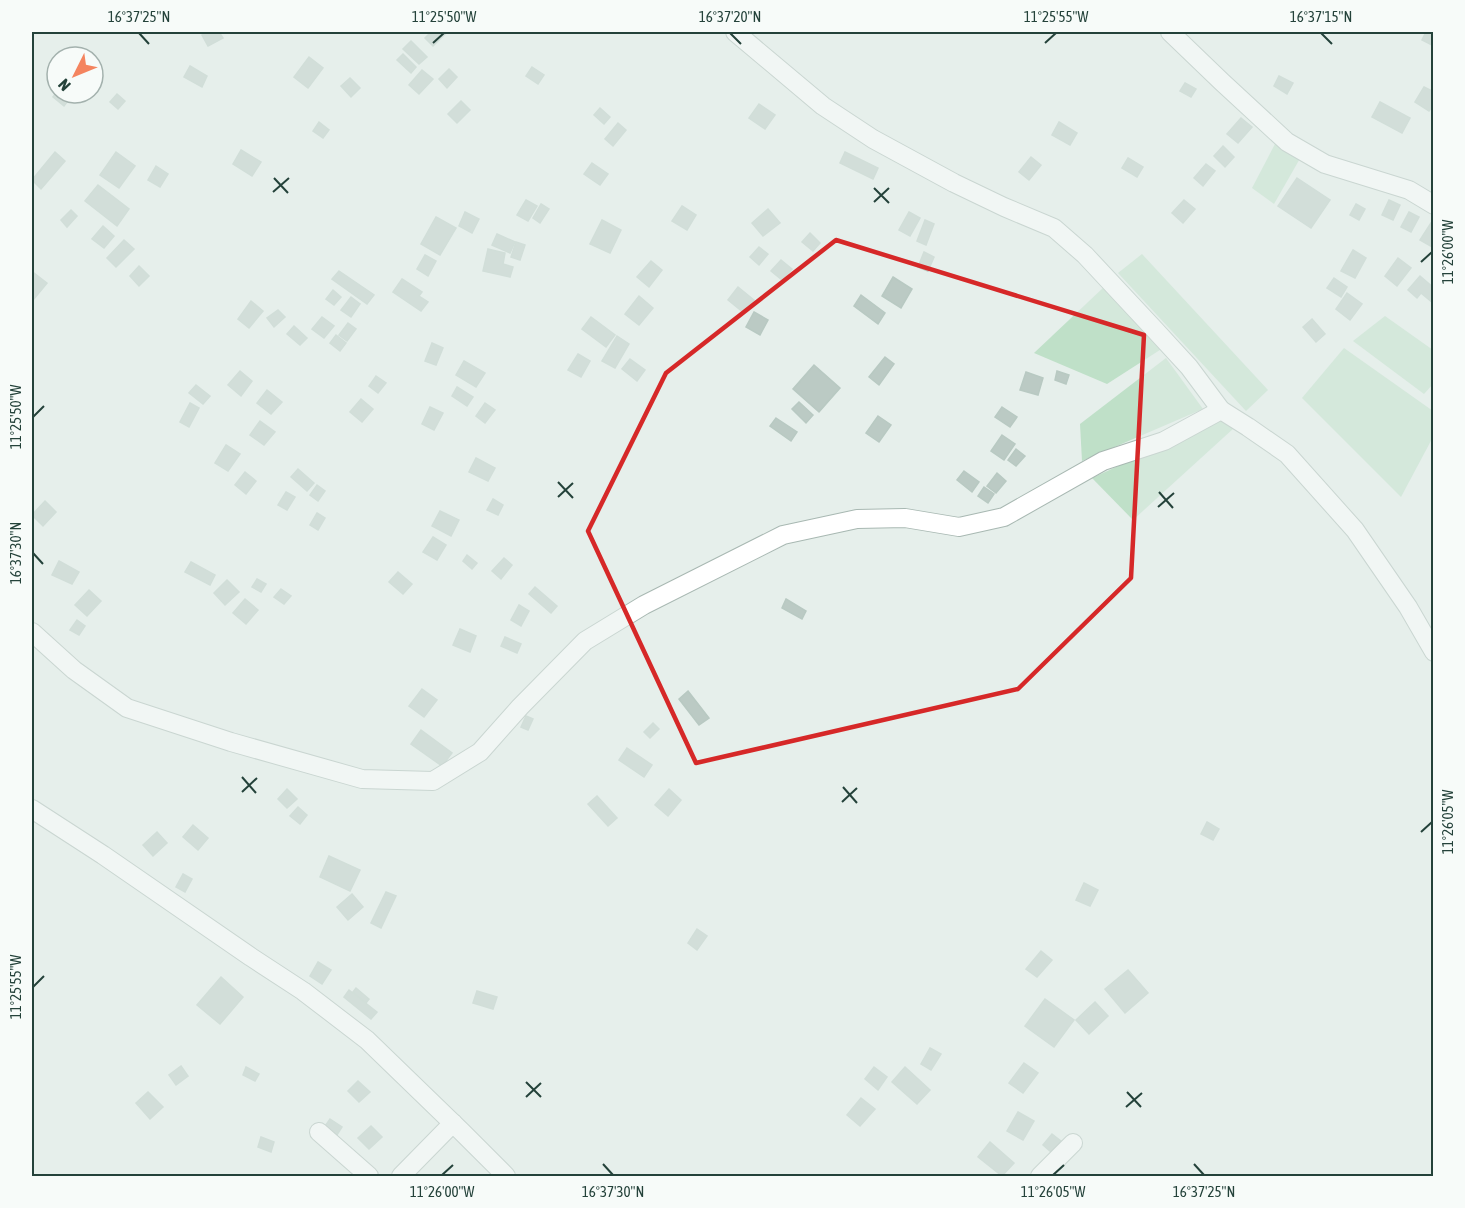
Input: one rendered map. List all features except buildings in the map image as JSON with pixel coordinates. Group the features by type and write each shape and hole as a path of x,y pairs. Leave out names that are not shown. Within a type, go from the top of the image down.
{"street":[{"path":"735,32 823,106 873,139 954,183 1054,228 1084,255 1162,337 1189,367 1221,410 1287,454 1355,530 1408,607 1434,652"},
{"path":"1170,32 1287,142 1325,164 1409,190 1434,206"},
{"path":"32,632 74,670 127,708 231,742 362,779 433,781 480,752 520,707 585,641 645,605 783,535 857,519 905,518 959,527 1004,517 1103,461 1164,441 1221,410"},
{"path":"32,809 303,991 367,1040 506,1176"},
{"path":"401,1176 453,1123"},
{"path":"319,1132 369,1176"},
{"path":"1040,1176 1073,1143"}],"highlighted area":[{"path":"836,240 1144,335 1131,578 1018,689 696,763 588,531 666,373"}],"green space":[{"path":"1276,142 1302,155 1274,204 1252,188"},
{"path":"1142,254 1268,390 1246,411 1118,273"},
{"path":"1104,287 1163,348 1107,384 1034,353"},
{"path":"1385,316 1433,350 1433,384 1424,394 1353,341"},
{"path":"1344,348 1433,411 1433,437 1401,497 1302,398"},
{"path":"1166,358 1203,409 1082,461 1080,424"},
{"path":"1221,419 1234,428 1133,520 1092,478"}]}
